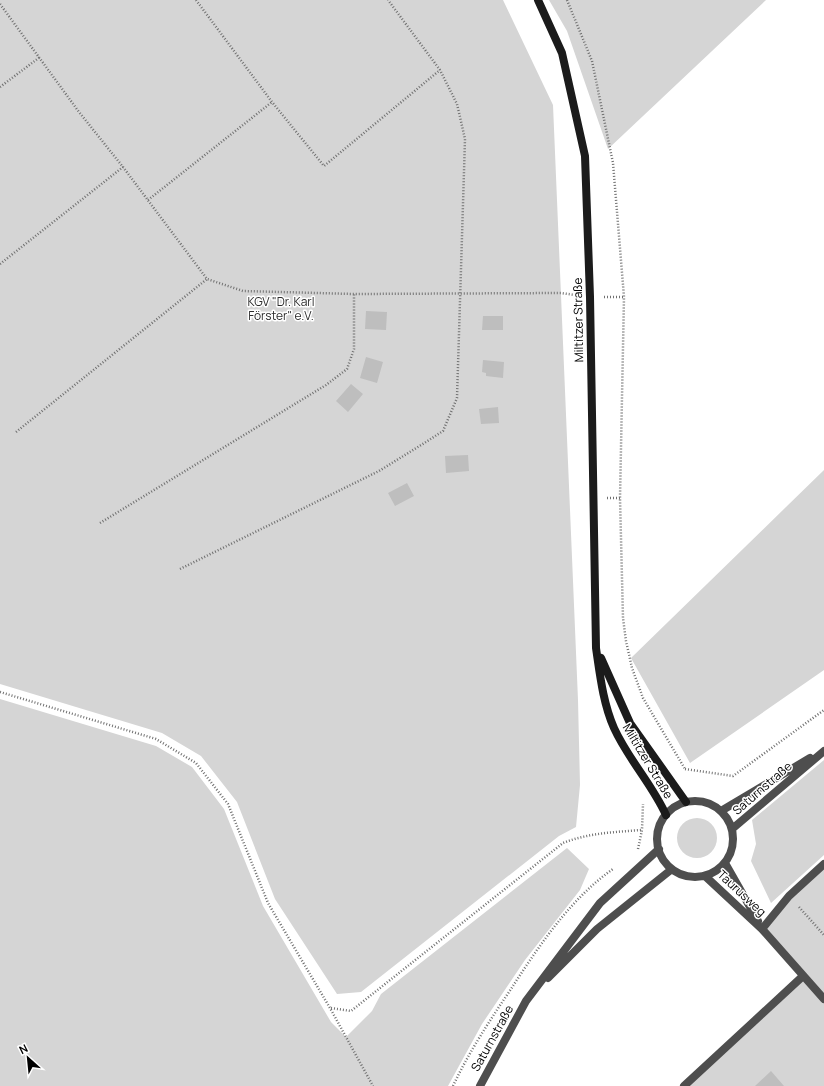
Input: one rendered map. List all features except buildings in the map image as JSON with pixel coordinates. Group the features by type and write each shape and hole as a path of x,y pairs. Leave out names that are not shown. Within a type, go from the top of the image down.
{"street":[{"name":"Miltitzer Straße","path":"538,0 562,53 585,156 590,296 596,648 603,694 614,728 666,815"},
{"name":"Miltitzer Straße","path":"596,648 630,723 686,802"},
{"name":"Saturnstraße","path":"824,750 732,829 721,811 824,750"},
{"path":"721,811 705,802 686,802 675,807 666,815 658,830 659,849 663,859 672,869 687,876 705,876 716,871 725,863 732,848 732,829"},
{"name":"Saturnstraße","path":"480,1086 526,1001 600,903 659,849"},
{"name":"Taurusweg","path":"725,863 762,929"},
{"path":"762,929 789,896 824,864"},
{"name":"Saturnstraße","path":"526,1001 597,929 672,869"},
{"name":"Taurusweg","path":"705,876 762,929 824,999"},
{"path":"684,1086 803,976"}],"path":[{"path":"196,0 272,102 324,166 440,70"},
{"path":"180,568 379,471 443,431 457,398 459,293 465,138 457,104 440,70 388,0"},
{"path":"567,0 592,61 613,163 624,297 620,498 623,618 632,668 643,698 685,769 734,776 824,710"},
{"path":"0,4 79,112 123,167 207,279 243,291 354,294 561,293 624,297"},
{"path":"0,87 40,57"},
{"path":"148,200 272,102"},
{"path":"0,264 123,167"},
{"path":"16,432 207,279"},
{"path":"100,523 326,385 347,369 354,349 354,294"},
{"path":"0,692 156,740 196,763 228,804 268,903 330,1008 373,1086"},
{"path":"637,853 642,830 643,799"},
{"path":"330,1008 352,1011 563,843 575,838 593,834 642,830"},
{"path":"453,1086 486,1026 528,962 585,892 619,865"},
{"path":"789,896 824,935"}],"green space":[{"name":"KGV \"Dr. Karl Förster\" e.V.","path":"0,0 503,0 553,105 578,700 580,785 576,827 559,836 361,992 337,994 275,899 237,802 201,756 162,733 0,684"},
{"path":"549,0 766,0 608,149 567,31"},
{"path":"824,470 824,670 690,763 631,658"},
{"path":"0,699 156,746 192,767 224,809 263,906 331,1022 346,1037 372,1011 381,994 567,848 589,869 580,890 525,960 482,1024 448,1086 0,1086"},
{"path":"824,760 824,855 771,903 751,861 756,844 752,820"},
{"path":"697,818 705,820 711,824 715,830 717,838 715,846 711,852 705,856 697,858 689,856 683,852 679,846 677,838 679,830 683,824 689,820"},
{"path":"824,864 824,1086 684,1086 803,976 762,929"}]}
